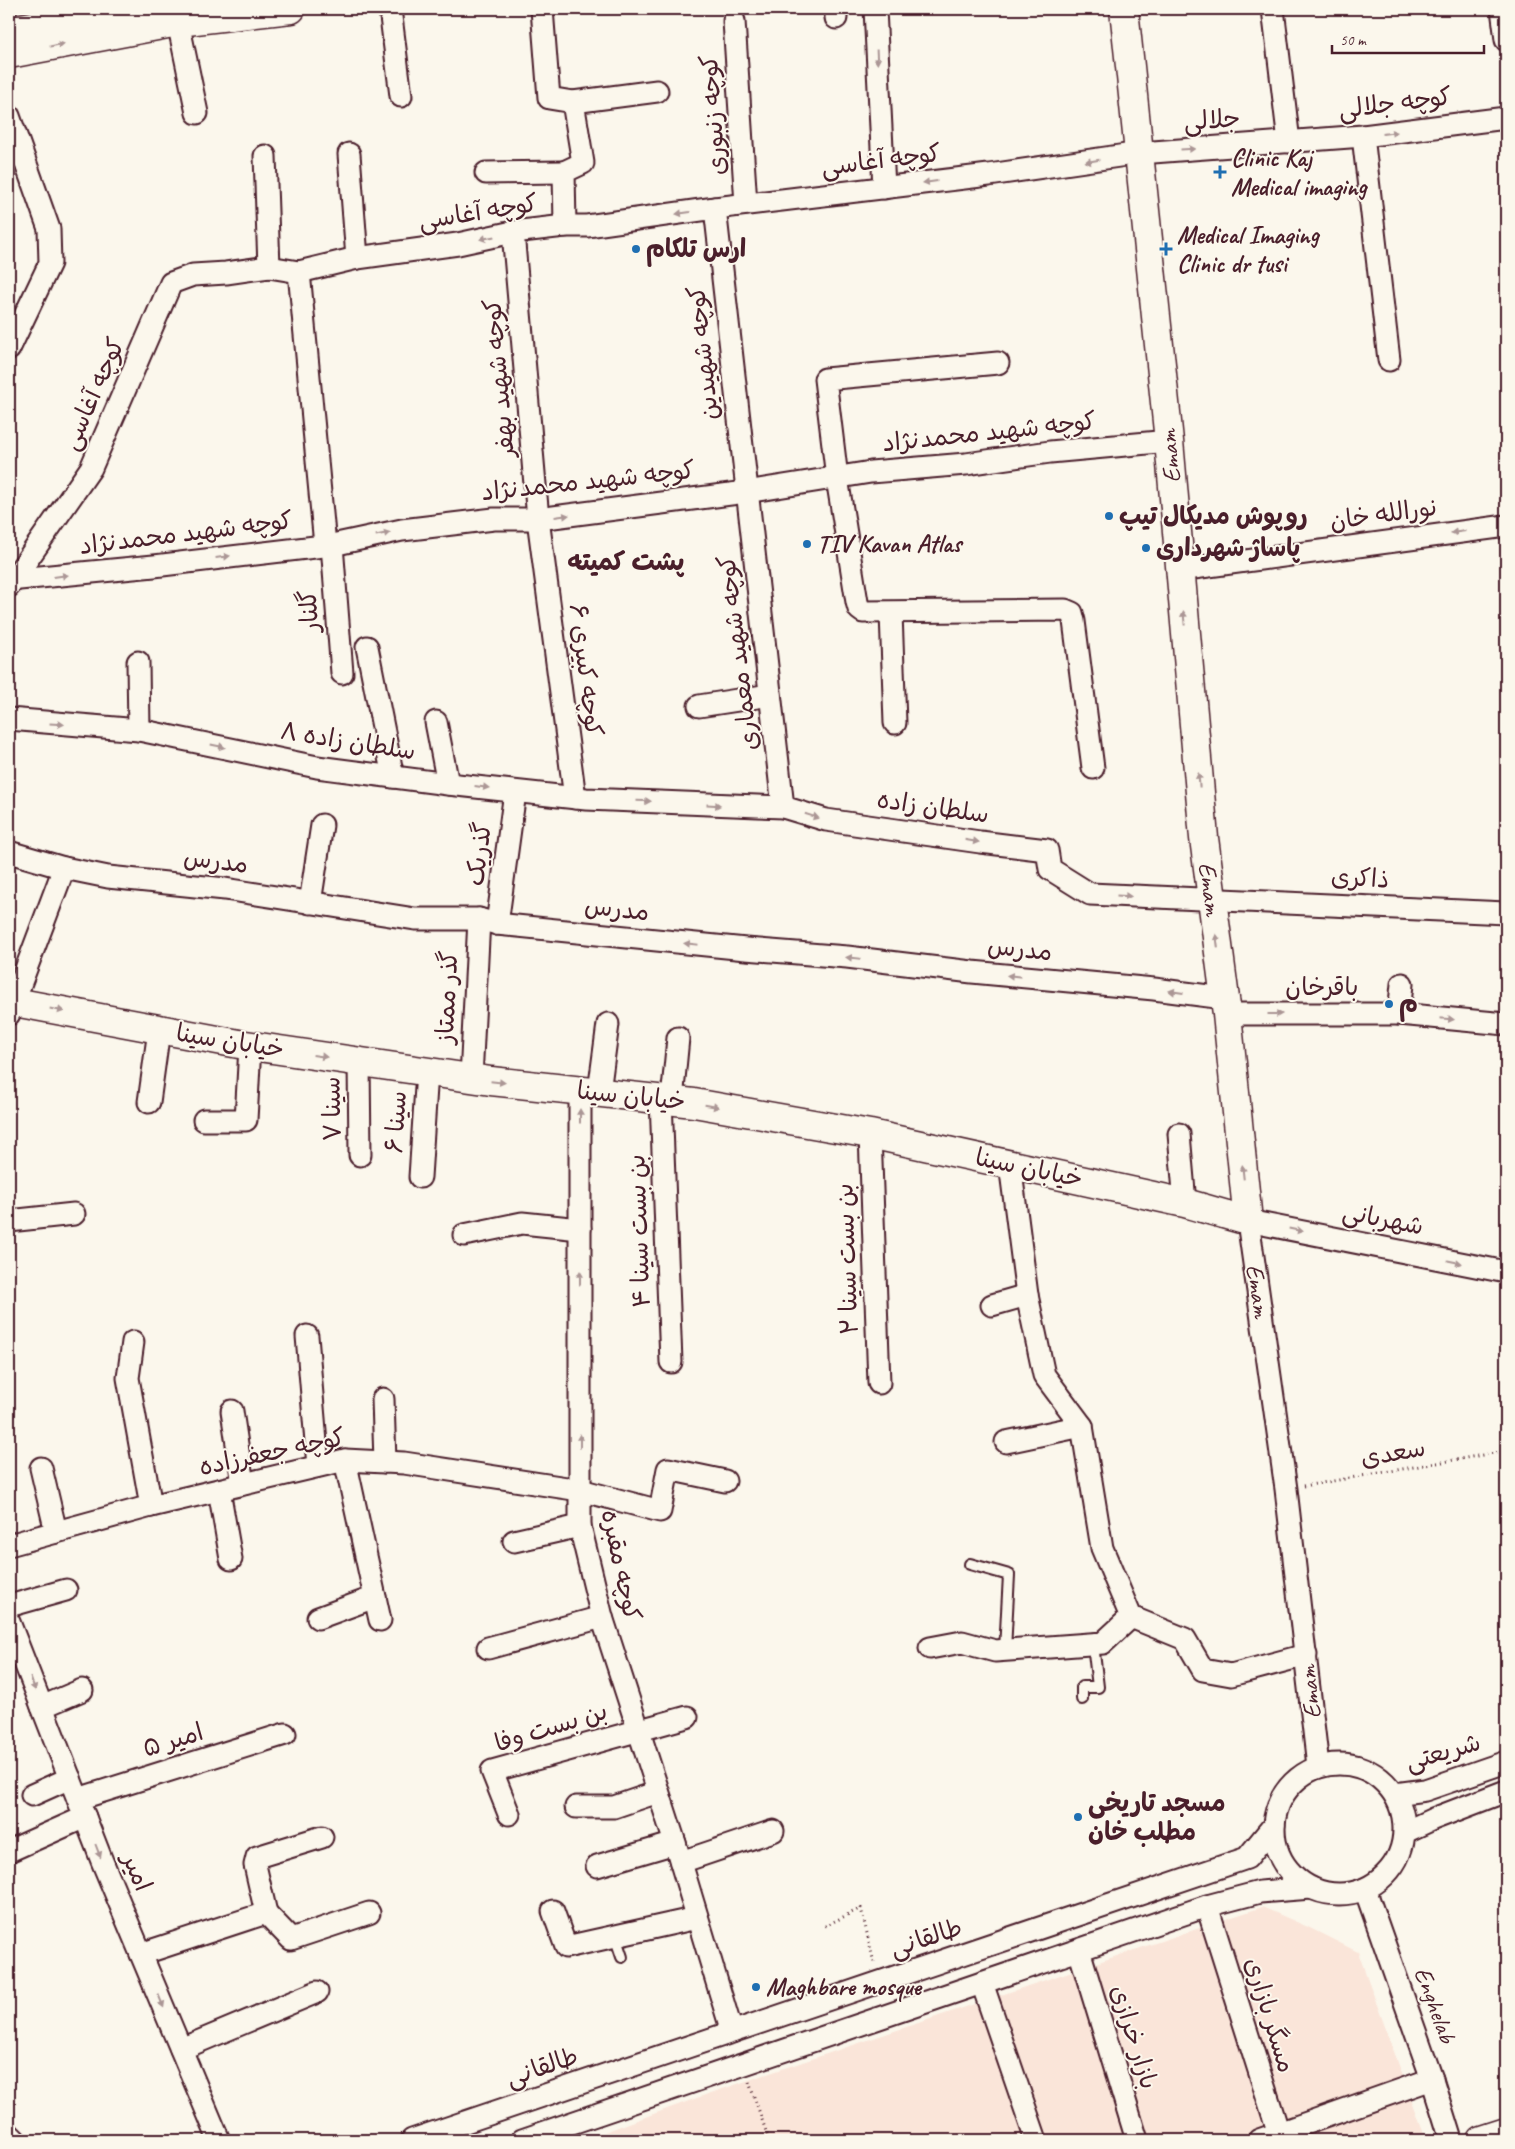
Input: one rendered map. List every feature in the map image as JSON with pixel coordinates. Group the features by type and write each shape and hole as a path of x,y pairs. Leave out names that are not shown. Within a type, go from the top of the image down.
{"main road":[{"path":"21,22 130,9"},
{"path":"9,54 178,22 291,9"},
{"name":"Emam","path":"1124,9 1169,441 1203,829 1225,1006 1248,1220"},
{"name":"خیابان سینا","path":"10,1006 250,1046 471,1078 666,1100 870,1134 1185,1203 1248,1220"},
{"path":"1481,2140 1506,2132"}],"street":[{"path":"390,9 401,96"},
{"path":"542,9 549,98 574,102 658,91"},
{"path":"875,9 884,188"},
{"path":"1273,9 1289,142"},
{"path":"1502,9 1506,40"},
{"name":"کوچه زنبوری","path":"734,21 746,204"},
{"path":"178,22 197,113"},
{"path":"486,172 564,172 584,163 574,102"},
{"path":"9,116 48,229 50,263 9,349"},
{"name":"کوچه جلالی","path":"1289,142 1363,136 1506,118"},
{"path":"1363,136 1389,360"},
{"name":"جلالی","path":"1140,153 1289,142"},
{"name":"کوچه آغاسی","path":"10,583 92,468 171,283 193,275 269,267 299,272 358,258 458,244 514,232 565,226 587,226 1140,153"},
{"path":"349,154 358,258"},
{"path":"265,156 269,267"},
{"path":"564,172 565,226"},
{"name":"کوچه شهیدین","path":"715,208 746,492"},
{"name":"کوچه شهید بهفر","path":"514,232 538,519"},
{"name":"گلنار","path":"299,272 342,673"},
{"path":"998,363 825,379 837,478 859,609 863,612 891,613 1065,610 1072,614 1093,768"},
{"name":"کوچه شهید محمدنژاد","path":"10,583 328,545 402,530 494,519 538,519 746,492 870,472 966,464 1050,452 1169,441"},
{"name":"کوچه شهید معماری","path":"746,492 783,807"},
{"name":"کوچه کبیری ۶","path":"538,519 574,798"},
{"name":"نورالله خان","path":"1179,570 1506,526"},
{"path":"891,613 895,723"},
{"path":"367,647 393,777"},
{"path":"138,662 139,730"},
{"path":"699,706 770,695"},
{"name":"سلطان زاده ۸","path":"9,719 139,730 317,767 515,792 574,798 747,806"},
{"path":"436,722 448,784"},
{"name":"گذریک","path":"488,921 515,792"},
{"name":"سلطان زاده","path":"747,806 783,807 826,820 1047,850 1050,869 1090,894"},
{"path":"310,903 322,825"},
{"name":"مدرس","path":"9,852 64,868 108,877 225,888 415,919 488,921 709,946 847,957 972,972 1154,989 1225,1006"},
{"path":"10,1006 64,868"},
{"name":"ذاکری","path":"1090,894 1506,912"},
{"name":"گذر ممتاز","path":"471,1078 488,921"},
{"path":"1399,1014 1402,984"},
{"name":"باقرخان","path":"1225,1006 1399,1014 1506,1024"},
{"name":"کوچه مقبره","path":"608,1024 589,1092 580,1229 580,1526 602,1617 678,1853 732,2032"},
{"path":"149,1102 159,1030"},
{"name":"بن بست سینا ۴","path":"672,1362 666,1100 678,1038"},
{"path":"204,1120 246,1120 250,1046"},
{"name":"سینا ۷","path":"359,1062 360,1155"},
{"name":"سینا ۶","path":"420,1177 427,1072"},
{"name":"بن بست سینا ۲","path":"870,1134 879,1383"},
{"path":"1179,1134 1185,1203"},
{"path":"1010,1164 1027,1295 1044,1375 1082,1426 1102,1548 1131,1617 1185,1639 1203,1670 1231,1675 1306,1655"},
{"path":"9,1221 74,1214"},
{"name":"شهربانی","path":"1248,1220 1506,1272"},
{"name":"Emam","path":"1248,1220 1286,1489 1318,1766"},
{"path":"464,1235 522,1222 580,1229"},
{"path":"992,1305 1027,1295"},
{"path":"307,1336 318,1466"},
{"path":"133,1342 128,1378 151,1506"},
{"path":"383,1399 385,1462"},
{"path":"232,1412 243,1484"},
{"path":"1006,1442 1082,1426"},
{"path":"345,1460 380,1620"},
{"name":"کوچه جعفرزاده","path":"9,1545 151,1506 345,1460 404,1462 580,1490 660,1511 668,1469 725,1481"},
{"path":"41,1468 56,1532"},
{"path":"219,1490 231,1559"},
{"path":"514,1541 580,1526"},
{"path":"9,1606 66,1590"},
{"path":"318,1618 375,1597"},
{"path":"488,1648 602,1617"},
{"path":"930,1648 962,1642 995,1651 1104,1643 1131,1617"},
{"name":"امیر","path":"11,1635 219,2140"},
{"path":"42,1707 82,1690"},
{"path":"638,1730 687,1717"},
{"name":"بن بست وفا","path":"509,1814 492,1771 638,1730"},
{"name":"امیر ۵","path":"9,1851 82,1808 285,1734"},
{"path":"1340,1762 1361,1766 1381,1777 1395,1794 1404,1814 1405,1832 1402,1850 1393,1866 1381,1880 1365,1889 1347,1894 1328,1893 1311,1888 1296,1877 1284,1863 1276,1845 1274,1825 1278,1806 1287,1789 1301,1775 1318,1766 1340,1762"},
{"name":"شریعتی","path":"1395,1794 1425,1790 1506,1762"},
{"path":"32,1795 70,1778"},
{"path":"1405,1832 1434,1818 1506,1791"},
{"path":"576,1807 614,1807 658,1792"},
{"name":"طالقانی","path":"412,2140 1247,1858 1274,1825"},
{"path":"598,1866 678,1853 773,1832"},
{"path":"322,1838 257,1857 255,1865 266,1913 291,1939 369,1913"},
{"path":"522,2140 1207,1906 1260,1892 1311,1888"},
{"name":"Enghelab","path":"1365,1889 1432,2079 1451,2140"},
{"name":"مسگر بازاری","path":"1207,1906 1273,2138"},
{"path":"553,1911 566,1947 697,1918"},
{"path":"141,1954 266,1913"},
{"name":"بازار خرازی","path":"1079,1950 1137,2140"},
{"path":"982,1982 1036,2140"},
{"path":"180,2049 317,1992"},
{"path":"1273,2138 1432,2079"},
{"path":"9,2134 15,2140"}],"lane":[{"path":"970,1564 1009,1575 1005,1650"},
{"path":"1082,1699 1082,1687 1098,1687 1093,1644"},
{"path":"615,1936 622,1957"}],"path":[{"name":"سعدی","path":"1286,1489 1506,1451"},
{"path":"825,1926 861,1908 880,1983"},
{"path":"743,2065 769,2140"}],"shaded area":[{"path":"1262,1907 1358,1952 1426,2140 583,2140 705,2095"}],"place":[{"name":"Clinic Kaj Medical imaging","path":"1220,172"},
{"name":"ارس تلکام","path":"636,249"},
{"name":"Medical Imaging Clinic dr tusi","path":"1166,249"},
{"name":"روپوش مدیکال تیپ","path":"1109,516"},
{"name":"TIV Kavan Atlas","path":"807,544"},
{"name":"پاساژ شهرداری","path":"1146,548"},
{"name":"م","path":"1389,1004"},
{"name":"مسجد تاریخی مطلب خان","path":"1078,1817"},
{"name":"Maghbare mosque","path":"756,1987"}],"district":[{"name":"پشت کمیته","path":"626,561"}]}
